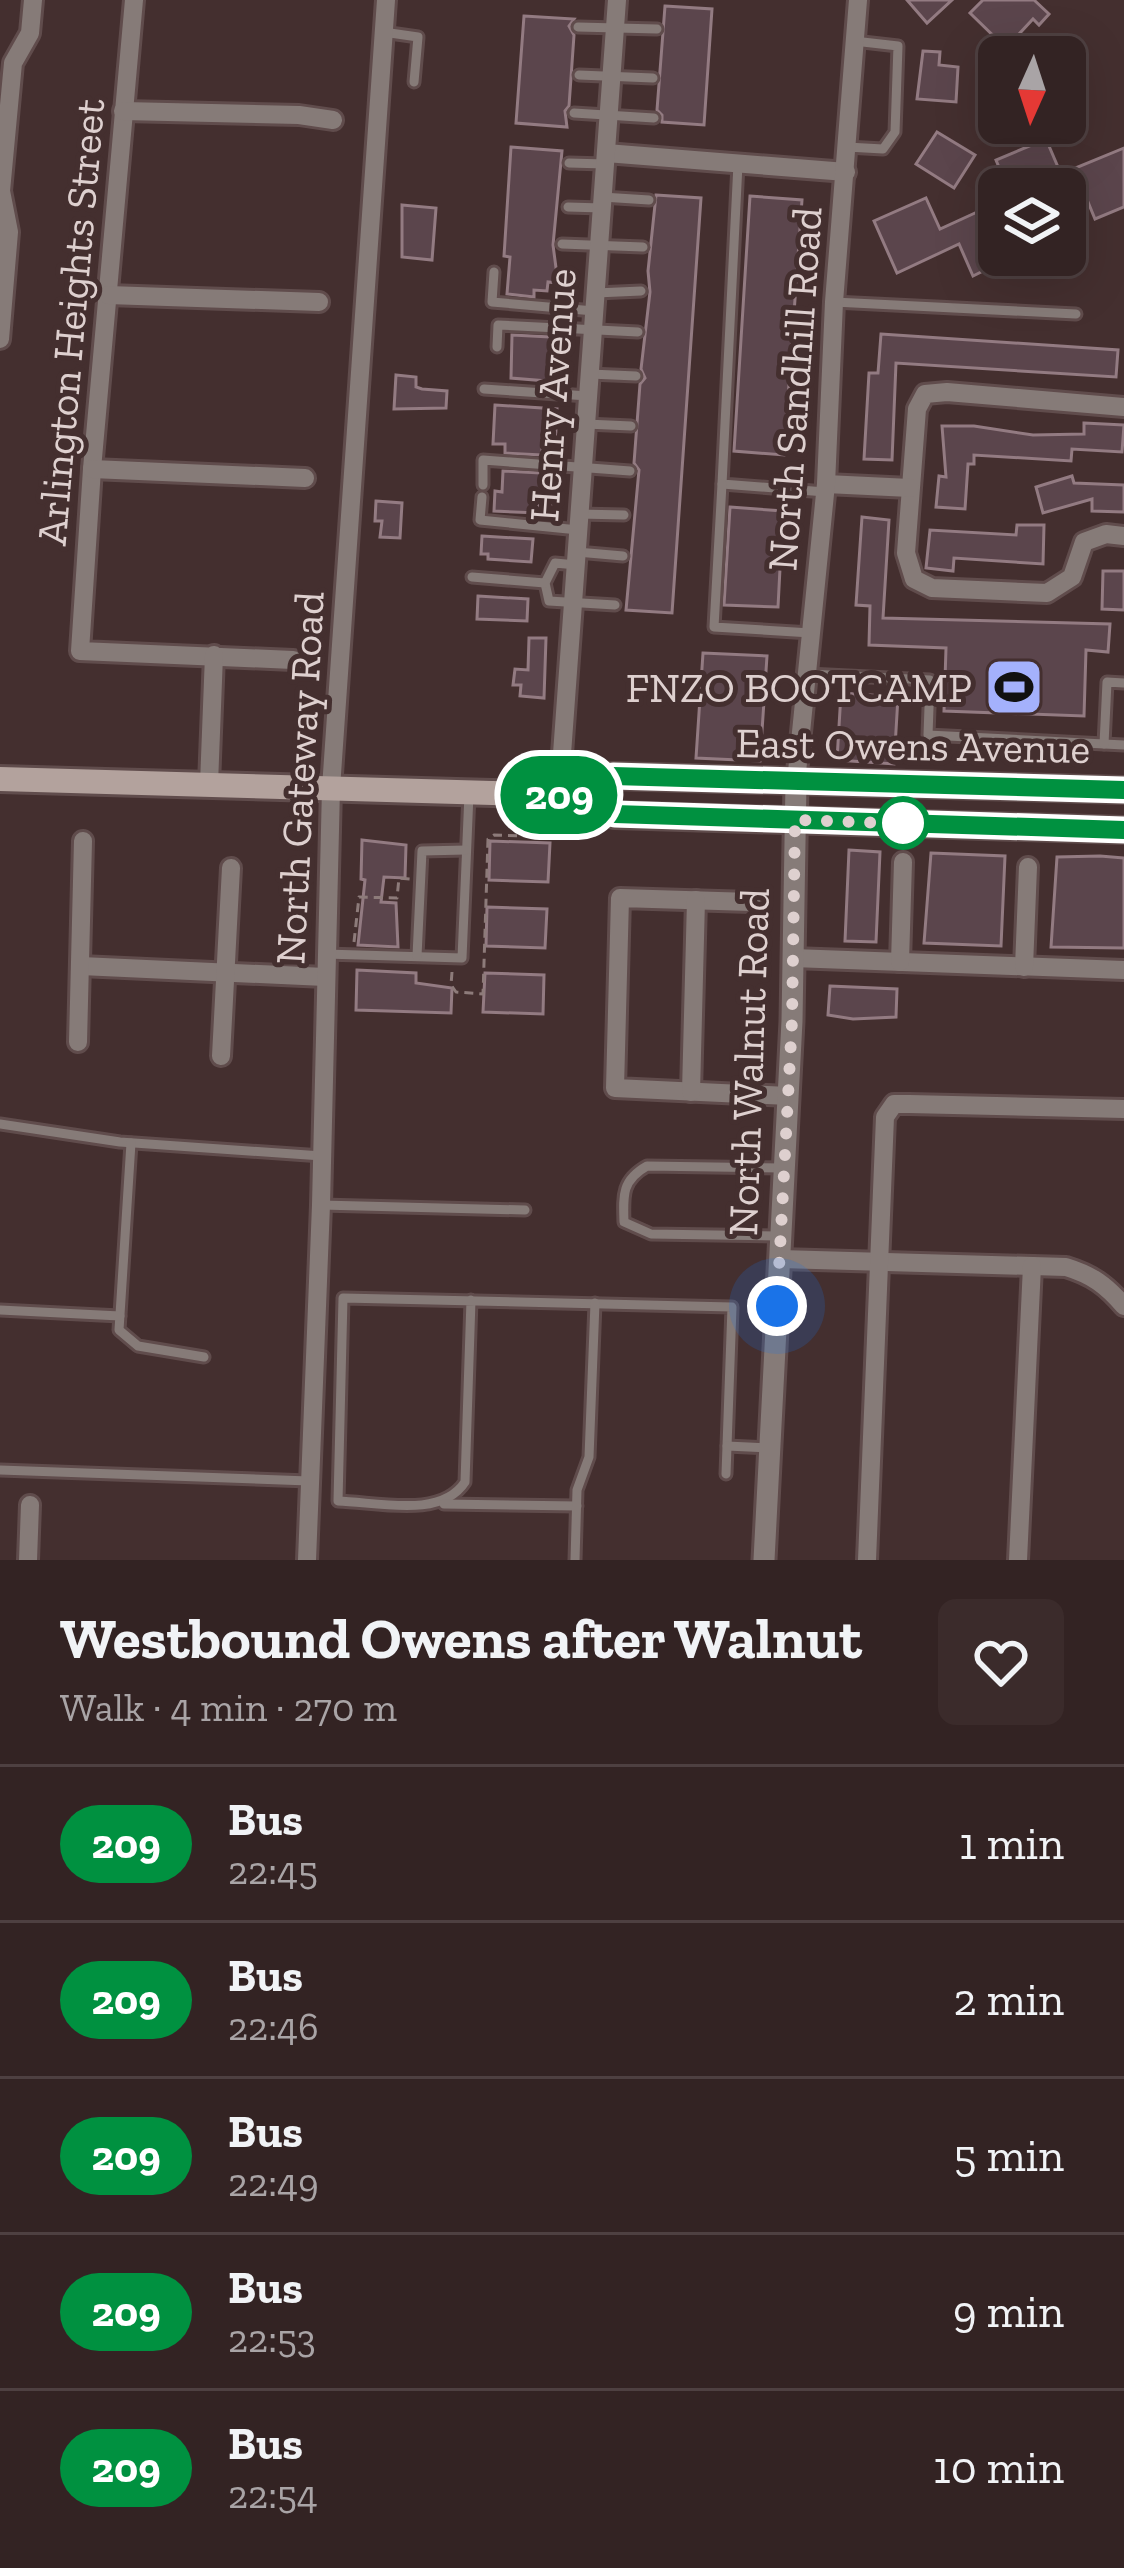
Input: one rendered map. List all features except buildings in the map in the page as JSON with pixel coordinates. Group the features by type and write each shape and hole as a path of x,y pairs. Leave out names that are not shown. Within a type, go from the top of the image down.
{"main road":[{"name":"East Owens Avenue","path":"559,795 613,776 1124,790"},
{"name":"East Owens Avenue","path":"0,778 559,795 615,814 1124,830"}],"street":[{"path":"0,339 9,232 2,191 11,83 14,63 30,33 33,0"},
{"name":"Arlington Heights Street","path":"134,0 80,651 214,655"},
{"name":"North Gateway Road","path":"307,1560 332,788 386,0"},
{"name":"Henry Avenue","path":"559,795 617,0"},
{"name":"North Sandhill Road","path":"796,782 826,488 834,302 858,0"},
{"path":"123,111 333,120"},
{"path":"605,158 845,172"},
{"path":"107,295 319,302"},
{"path":"1124,407 925,394 917,409 908,567 914,579 932,588 1047,592 1072,577 1084,542 1106,534 1124,536"},
{"path":"92,469 305,478"},
{"path":"826,488 910,488"},
{"path":"209,784 214,655 293,659"},
{"name":"North Walnut Road","path":"764,1560 788,1096 796,782"},
{"path":"78,1042 83,841"},
{"path":"900,962 903,862"},
{"path":"1024,967 1028,867"},
{"path":"221,1055 231,868"},
{"path":"751,902 620,898 615,1088 788,1096"},
{"path":"691,1092 696,901"},
{"path":"793,958 1124,970"},
{"path":"81,967 325,977"},
{"path":"867,1560 886,1117 894,1104 1124,1108"},
{"path":"780,1259 1032,1266 1087,1273 1105,1284 1124,1306"},
{"path":"1018,1560 1032,1266"},
{"path":"28,1560 30,1505"}],"lane":[{"path":"578,27 657,29"},
{"path":"383,32 418,37 415,82"},
{"path":"847,147 884,149 895,132 898,46 854,41"},
{"path":"579,75 653,78"},
{"path":"574,112 654,118"},
{"path":"569,163 605,158"},
{"path":"738,164 714,628 811,633"},
{"path":"568,206 649,200"},
{"path":"562,244 643,247"},
{"path":"494,272 492,302 594,311 638,332"},
{"path":"497,347 498,325 594,311 640,291"},
{"path":"834,302 1076,314"},
{"path":"590,374 636,376"},
{"path":"484,389 588,396"},
{"path":"586,424 631,426"},
{"path":"625,514 579,522 480,520 484,460 630,471"},
{"path":"722,484 826,488"},
{"path":"616,604 549,601 545,583 556,563 623,556"},
{"path":"472,577 545,583"},
{"path":"808,674 930,680 928,735 1124,745"},
{"path":"1105,744 1107,682 1124,683"},
{"path":"326,955 457,958 469,792"},
{"path":"417,956 422,850 466,850"},
{"path":"0,1124 131,1143 322,1156"},
{"path":"131,1143 119,1330 138,1346 205,1357"},
{"path":"781,1236 651,1234 624,1222 623,1191 632,1174 647,1166 784,1168"},
{"path":"321,1205 525,1210"},
{"path":"577,1507 338,1501 343,1298 733,1306 726,1474"},
{"path":"439,1504 457,1495 465,1482 471,1300"},
{"path":"575,1560 577,1490 589,1456 595,1304"},
{"path":"0,1310 120,1316"},
{"path":"727,1446 770,1448"},
{"path":"0,1470 309,1481"}],"path":[{"path":"457,958 451,985 456,992 483,994 488,839 528,836"},
{"path":"357,955 359,897 398,898 399,878 421,879"}],"bus line":[{"name":"209","path":"1124,790 613,776 559,795 615,814 1124,830"}],"place":[{"name":"FNZO BOOTCAMP","path":"1014,687"}],"route":[{"path":"777,1306 792,1021 795,820 912,824 903,823"}]}
